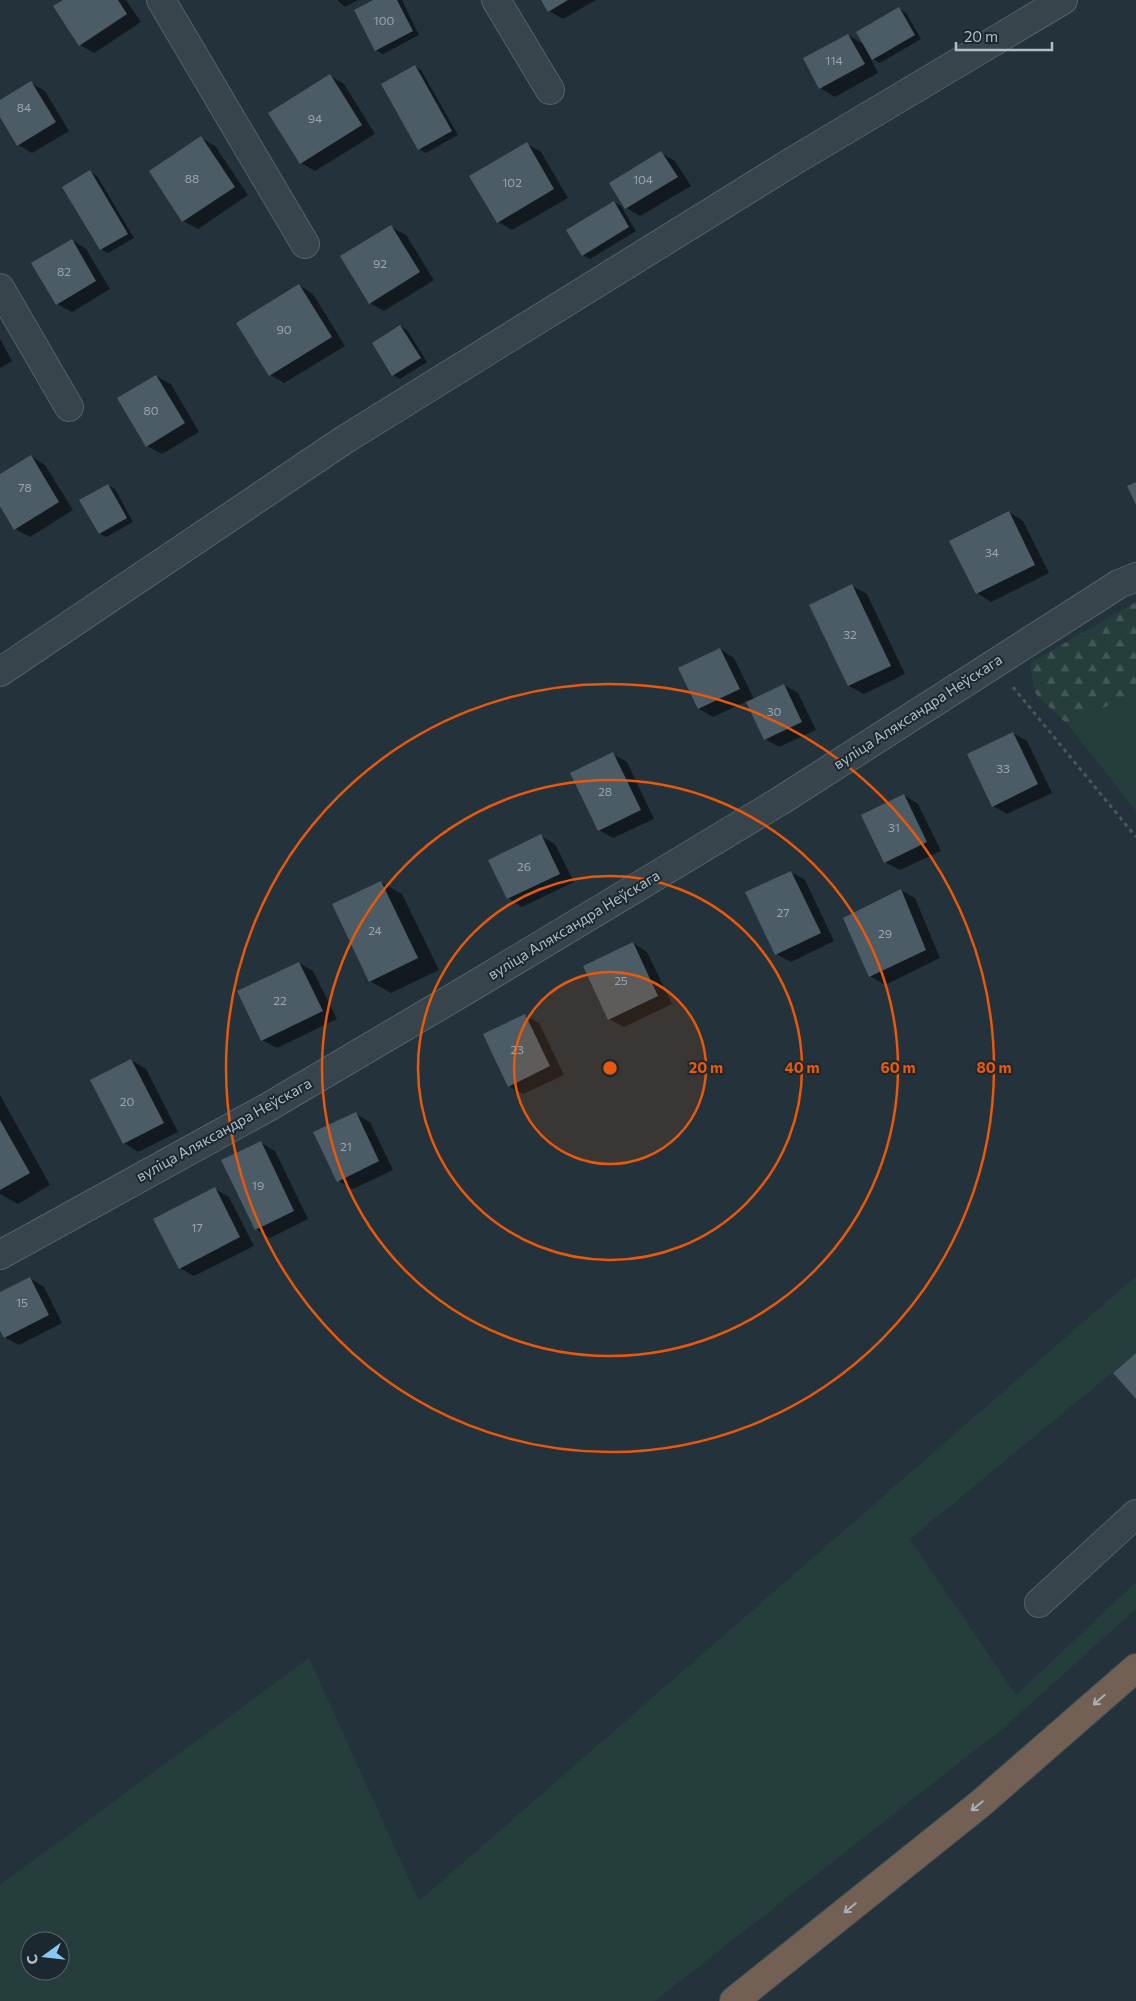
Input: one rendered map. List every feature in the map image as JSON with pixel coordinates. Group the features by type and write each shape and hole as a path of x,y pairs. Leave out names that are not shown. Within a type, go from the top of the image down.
{"highway":[{"path":"734,2001 980,1804 1136,1668"}],"street":[{"path":"161,0 304,244"},
{"path":"496,0 550,90"},
{"path":"0,672 344,440 795,160 1063,0"},
{"path":"0,288 69,407"},
{"name":"вуліца Аляксандра Неўскага","path":"0,1255 270,1106 382,1040 780,801 1119,584 1136,577"},
{"path":"1039,1602 1136,1514"}],"path":[{"path":"994,664 1136,837"}],"green space":[{"path":"1136,602 1136,692 1068,725 1035,693 1030,663"},
{"path":"1136,692 1136,811 1068,725"},
{"path":"1136,1276 1136,1353 910,1539 1016,1695 1136,1582 1136,1609 1006,1726 655,2001 0,2001 0,1885 309,1658 419,1901"}],"building":[{"path":"63,0 118,0 127,14 79,46 53,6"},
{"path":"373,0 397,0 413,31 375,51 354,10"},
{"path":"541,0 568,0 548,12"},
{"path":"899,7 915,35 872,60 856,32"},
{"path":"848,34 865,64 819,89 803,58"},
{"path":"415,65 452,131 418,150 381,84"},
{"path":"330,74 362,125 300,164 268,113"},
{"path":"31,81 56,122 17,146 0,117 0,100"},
{"path":"201,136 235,187 182,222 149,171"},
{"path":"527,142 554,189 497,223 469,176"},
{"path":"661,151 678,177 625,209 609,183"},
{"path":"90,170 128,234 100,250 62,187"},
{"path":"614,201 629,227 582,256 566,230"},
{"path":"391,225 420,272 369,304 340,256"},
{"path":"72,239 96,281 56,305 31,263"},
{"path":"299,284 332,337 269,376 236,323"},
{"path":"400,325 421,358 392,376 372,343"},
{"path":"156,375 185,423 146,447 117,398"},
{"path":"31,455 59,502 14,530 0,506 0,474"},
{"path":"1136,482 1136,505 1127,486"},
{"path":"108,484 127,518 99,534 79,500"},
{"path":"1009,511 1035,565 976,594 949,541"},
{"path":"852,584 891,666 848,686 809,605"},
{"path":"720,648 740,689 698,709 678,668"},
{"path":"784,684 802,722 764,740 746,702"},
{"path":"1013,732 1038,784 992,807 967,754"},
{"path":"613,752 641,810 598,831 570,773"},
{"path":"904,794 927,842 884,863 861,815"},
{"path":"541,834 560,874 507,899 488,860"},
{"path":"791,871 821,933 775,955 745,892"},
{"path":"381,881 418,958 369,982 332,904"},
{"path":"901,889 926,950 869,977 843,918"},
{"path":"633,942 658,996 608,1020 583,966"},
{"path":"299,962 323,1011 261,1041 237,991"},
{"path":"525,1014 550,1066 508,1087 483,1034"},
{"path":"131,1059 164,1123 123,1144 90,1080"},
{"path":"356,1112 379,1161 337,1182 313,1132"},
{"path":"0,1120 30,1173 0,1190"},
{"path":"261,1141 294,1211 255,1230 221,1160"},
{"path":"215,1187 240,1237 179,1269 153,1219"},
{"path":"30,1277 49,1315 4,1338 0,1331 0,1292"},
{"path":"1136,1353 1136,1399 1113,1373"}]}
